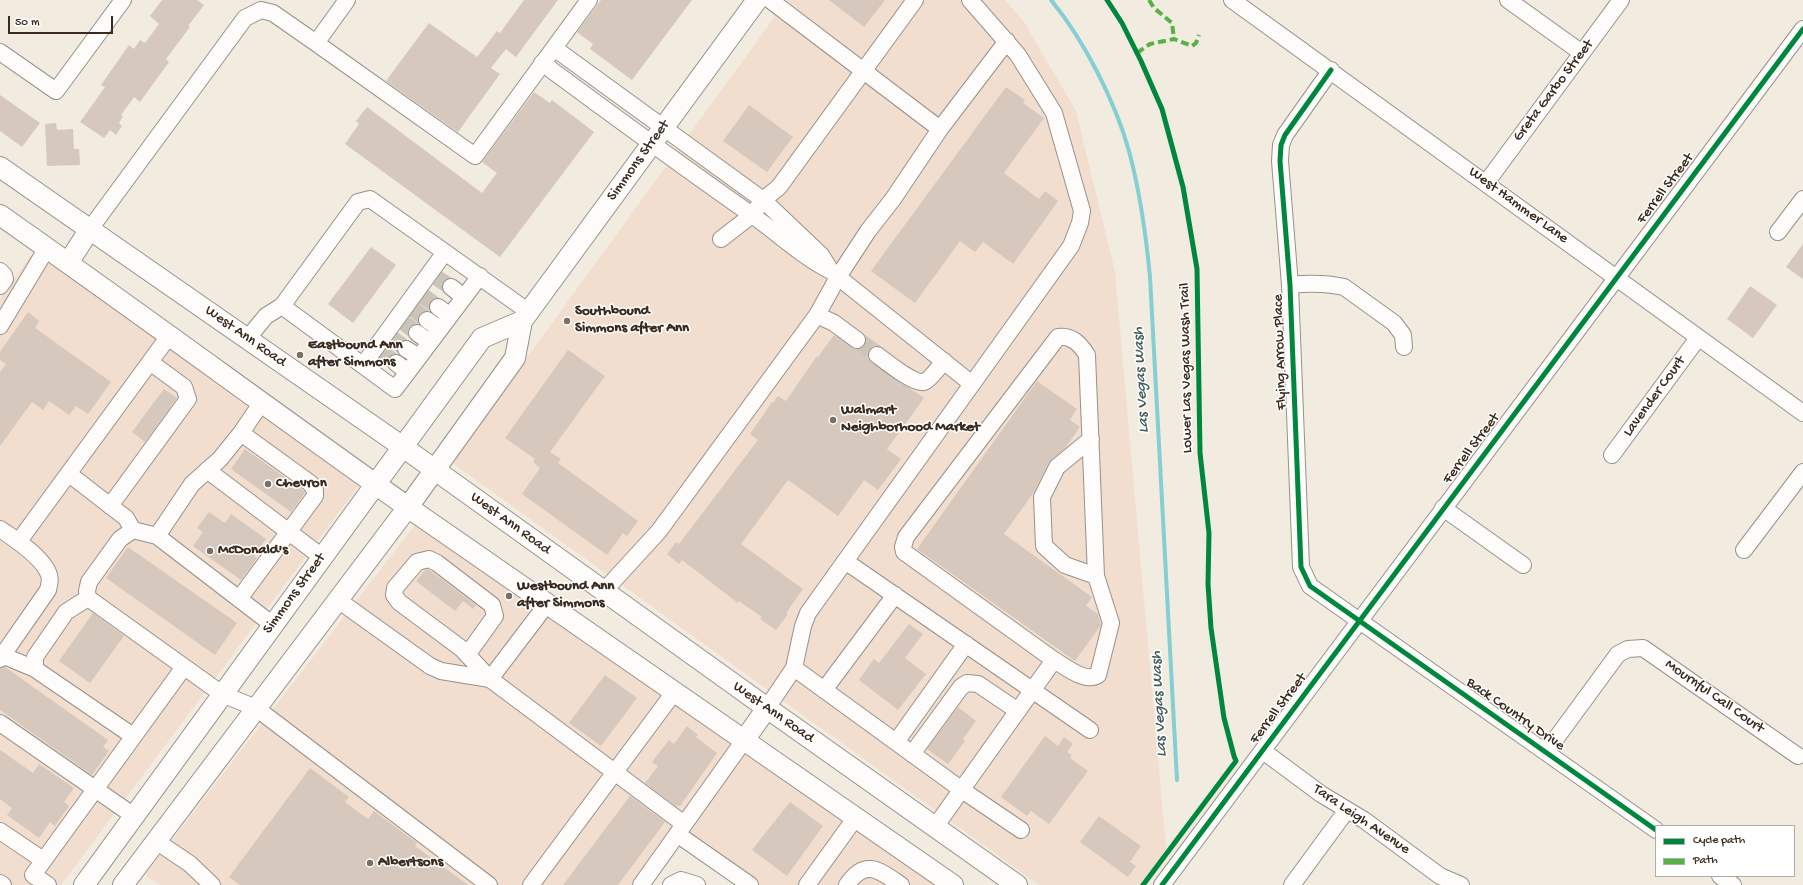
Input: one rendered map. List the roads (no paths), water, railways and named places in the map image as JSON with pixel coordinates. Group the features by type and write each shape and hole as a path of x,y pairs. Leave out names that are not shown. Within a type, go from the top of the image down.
{"main road":[{"name":"Simmons Street","path":"123,885 435,470 515,358 526,317 757,0"},
{"name":"West Ann Road","path":"0,167 403,447 1017,885"},
{"path":"0,215 408,507 953,885"},
{"path":"68,263 90,229"},
{"name":"Simmons Street","path":"84,885 482,338 526,317"},
{"path":"745,740 767,708"}],"street":[{"path":"0,52 56,92 123,0"},
{"path":"316,43 347,0"},
{"path":"90,229 246,18 261,10 273,13 475,156 589,0"},
{"path":"770,0 940,129"},
{"path":"720,239 752,215 763,200 779,187 915,0"},
{"path":"767,708 794,668 803,626 808,613 1071,246 1080,223 1082,211 1054,113 1018,55 970,0"},
{"name":"West Hammer Lane","path":"1232,0 1803,413"},
{"path":"1508,0 1582,53"},
{"name":"Greta Garbo Street","path":"1486,183 1621,0"},
{"name":"Ferrell Street","path":"1162,885 1360,621 1615,276 1803,29"},
{"path":"604,591 659,530 818,315 834,274 940,129 1007,41"},
{"path":"554,48 763,200 821,255 834,274"},
{"path":"542,63 752,215 812,262 834,274 972,384"},
{"name":"Flying Arrow Place","path":"1330,70 1285,134 1281,145 1280,161 1282,203 1290,285 1301,567 1310,586 1360,621"},
{"path":"248,339 266,316 282,306 358,202 370,199 480,276 526,317"},
{"path":"1778,232 1803,199"},
{"path":"0,326 47,248"},
{"path":"363,365 378,350 420,294 433,275 445,252"},
{"path":"0,271 4,274 5,279 0,286"},
{"path":"282,306 395,389 402,367 423,338 444,311 464,297 480,276"},
{"path":"1290,285 1307,283 1344,287 1394,323 1403,335 1404,347"},
{"path":"451,287 464,297"},
{"path":"818,315 857,340"},
{"path":"19,542 169,336"},
{"path":"1066,336 1072,339 1081,345 1087,355 1096,576 1112,623 1098,674 1094,678 1087,678 1054,660 904,552 903,547 906,537 1058,337 1066,336"},
{"name":"Lavender Court","path":"1612,455 1698,338"},
{"path":"877,355 920,382 926,381 944,361"},
{"path":"110,506 188,399 184,387 150,362"},
{"path":"157,536 192,484 220,459 262,402"},
{"path":"239,599 315,496 315,490 310,483 240,433"},
{"path":"1090,440 1057,467 1042,497 1044,546 1064,565 1096,576"},
{"path":"207,470 322,557"},
{"path":"1744,550 1803,472"},
{"path":"68,474 126,518 134,530 157,536 273,625"},
{"path":"1443,508 1523,565"},
{"path":"0,529 19,542 41,562 49,573 48,590 1,657 35,669 132,736"},
{"path":"134,530 120,539 89,582 87,591 88,598 222,694 256,708 489,885"},
{"path":"467,655 496,616 492,605 437,562 429,559 423,559 416,562 395,588 394,595 399,602 462,649 467,655 490,679 615,771 681,829 750,885"},
{"path":"845,561 1090,730"},
{"path":"824,690 895,595"},
{"path":"35,669 35,657 66,612 88,598"},
{"path":"338,600 430,666 441,671 490,679"},
{"path":"490,679 547,604"},
{"name":"Back Country Drive","path":"1360,621 1655,829"},
{"path":"896,742 966,644"},
{"name":"Mournful Call Court","path":"1546,752 1618,654 1628,649 1643,648 1798,756"},
{"path":"935,827 1054,660"},
{"path":"48,885 28,880 184,667"},
{"path":"794,668 962,790 1021,830"},
{"path":"912,754 961,687 967,683 978,684 1018,711"},
{"path":"531,885 675,691"},
{"path":"0,723 134,816"},
{"path":"641,885 745,740"},
{"name":"Tara Leigh Avenue","path":"1262,752 1321,794 1364,820 1440,876 1461,885"},
{"path":"1292,885 1346,810"},
{"path":"807,885 856,817"},
{"path":"0,831 43,860"},
{"path":"156,841 190,864 212,885"},
{"path":"847,885 854,875 869,868 879,870 901,885"},
{"path":"1721,877 1733,885"},
{"path":"671,885 680,880 697,885"}],"waterway":[{"name":"Las Vegas Wash","path":"1051,0 1075,33 1097,72 1116,112 1129,151 1142,214 1150,277 1177,780"}],"tunnel":[{"path":"437,278 451,287"},
{"path":"423,296 438,307"},
{"path":"413,309 427,320"},
{"path":"404,323 417,333"},
{"path":"392,338 406,349"},
{"path":"857,340 877,355"},
{"path":"381,352 396,363"}],"place":[{"name":"Southbound Simmons after Ann","path":"567,321"},
{"name":"Eastbound Ann after Simmons","path":"300,355"},
{"name":"Walmart Neighborhood Market","path":"833,420"},
{"name":"Chevron","path":"268,484"},
{"name":"McDonald's","path":"210,551"},
{"name":"Westbound Ann after Simmons","path":"509,596"},
{"name":"Albertsons","path":"370,863"}]}
